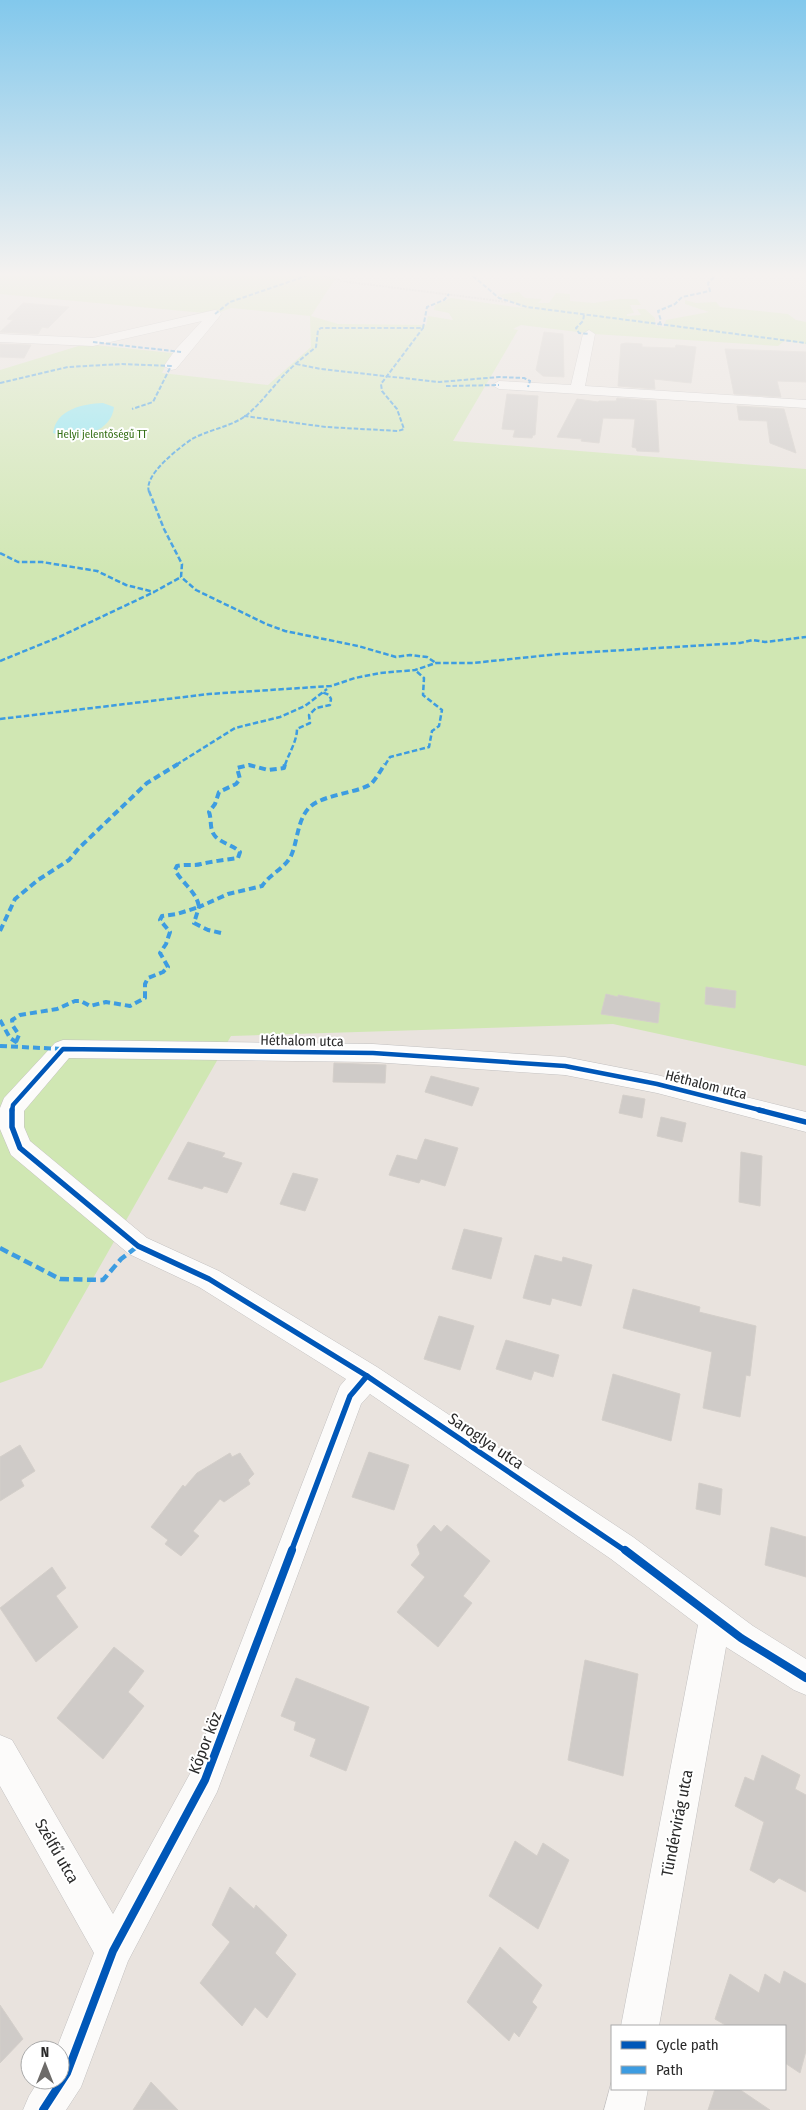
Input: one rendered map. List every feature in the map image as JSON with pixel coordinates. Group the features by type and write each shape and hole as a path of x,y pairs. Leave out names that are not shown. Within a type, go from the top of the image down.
{"street":[{"path":"577,390 580,374"},
{"path":"499,385 806,404"},
{"name":"Héthalom utca","path":"138,1246 20,1148 13,1130 10,1117 13,1105 63,1050 373,1053 565,1066 657,1084 806,1122"},
{"name":"Saroglya utca","path":"138,1246 209,1279 367,1376 622,1548 715,1620 806,1678"},
{"name":"Kőpor köz","path":"43,2110 67,2073 113,1951 205,1780 350,1396 367,1376"},
{"name":"Tündérvirág utca","path":"640,2025 715,1620"},
{"name":"Szélfű utca","path":"0,1752 113,1951"},
{"path":"624,2110 628,2090"}],"green space":[{"name":"Helyi jelentőségű TT","path":"0,374 175,374 268,385 280,374 492,374 453,441 806,469 806,1066 613,1024 231,1036 42,1368 0,1383"}],"water":[{"path":"103,403 114,407 106,424 99,429 91,433 71,436 53,433 59,418 65,413 79,407"}],"building":[{"path":"541,374 564,374 564,377"},
{"path":"619,374 692,374 691,383 654,379 655,389 618,386"},
{"path":"730,374 806,374 806,382 777,381 781,397 734,394"},
{"path":"507,394 538,396 535,435 532,438 513,437 515,430 502,429"},
{"path":"617,398 656,401 659,452 637,451 636,448 632,447 635,419 603,418 599,443 581,441 582,439 557,437 577,399 598,402 616,401"},
{"path":"737,406 784,409 796,453 770,443 767,421 739,420"},
{"path":"706,987 736,991 735,1008 705,1004"},
{"path":"606,994 660,1003 658,1023 601,1014"},
{"path":"334,1063 386,1065 385,1083 333,1082"},
{"path":"431,1076 479,1088 472,1106 425,1092"},
{"path":"623,1095 645,1099 642,1118 619,1113"},
{"path":"661,1117 686,1123 682,1142 657,1136"},
{"path":"425,1139 458,1148 445,1186 421,1179 419,1183 389,1175 397,1155 417,1160"},
{"path":"188,1142 225,1153 222,1157 242,1163 227,1193 204,1186 202,1189 168,1179"},
{"path":"741,1152 762,1156 760,1206 739,1202"},
{"path":"293,1173 318,1179 305,1211 280,1204"},
{"path":"464,1229 502,1238 491,1279 452,1269"},
{"path":"535,1255 562,1262 563,1257 592,1265 581,1306 552,1298 550,1305 523,1298"},
{"path":"633,1289 700,1307 699,1312 756,1326 750,1376 746,1375 740,1417 703,1408 712,1352 623,1328"},
{"path":"439,1316 474,1326 460,1370 424,1359"},
{"path":"506,1340 559,1355 553,1377 534,1371 531,1380 496,1369"},
{"path":"613,1374 680,1394 671,1441 602,1420"},
{"path":"20,1445 35,1471 21,1480 24,1486 0,1501 0,1457"},
{"path":"369,1452 409,1465 394,1510 352,1497"},
{"path":"230,1453 232,1457 240,1453 254,1474 248,1480 250,1484 224,1502 220,1499 193,1531 199,1536 181,1556 165,1544 168,1540 151,1527 183,1485 185,1487 197,1473"},
{"path":"699,1483 722,1489 720,1515 696,1509"},
{"path":"434,1525 441,1532 447,1525 490,1561 463,1596 472,1603 438,1647 397,1612 425,1577 411,1565 420,1554 417,1545"},
{"path":"771,1527 806,1537 806,1577 765,1565"},
{"path":"52,1567 66,1588 56,1596 78,1627 36,1662 0,1608"},
{"path":"114,1647 144,1671 128,1692 144,1706 103,1759 57,1718"},
{"path":"585,1660 638,1674 623,1776 568,1760"},
{"path":"296,1678 369,1707 346,1771 310,1756 316,1739 294,1730 296,1722 281,1716"},
{"path":"762,1755 800,1775 795,1789 806,1795 806,1892 779,1878 774,1883 750,1870 764,1822 735,1806 745,1777 754,1781"},
{"path":"515,1841 537,1856 543,1843 569,1860 538,1929 489,1896"},
{"path":"230,1887 254,1909 256,1905 287,1935 275,1953 296,1974 267,2018 255,2007 242,2026 200,1983 230,1942 212,1925"},
{"path":"500,1947 542,1985 532,2002 537,2007 519,2037 514,2032 509,2041 467,2002"},
{"path":"784,1971 806,1984 806,2051 800,2073 786,2064 786,2025 725,2025 715,2019 730,1974 759,1993 765,1974 780,1984"},
{"path":"0,2005 23,2039 0,2063"},
{"path":"151,2082 178,2110 133,2110"},
{"path":"715,2090 740,2090 770,2110 708,2110"}],"marked path":[{"path":"0,383 36,374"},
{"path":"132,409 153,402 167,374"},
{"path":"285,374 248,414 239,420 193,439 166,460 149,479 147,486 164,529 182,564 181,577 196,590 266,624 285,631 358,646 396,657 410,655 427,657 436,663"},
{"path":"371,374 439,382 499,377 524,378 530,381 528,387"},
{"path":"244,416 326,427 398,431 404,429 397,409 382,391 381,384 387,374"},
{"path":"446,386 499,385"},
{"path":"0,553 18,562 42,562 97,571 126,585 154,592 181,577"},
{"path":"0,661 59,637 154,592"},
{"path":"0,719 209,694 331,686 355,678 380,673 415,670 436,663 473,663 559,654 740,643 753,640 765,642 806,637"},
{"path":"221,933 208,930 194,923 199,907 228,894 262,886 269,876 286,865 292,854 302,820 311,806 331,796 371,784 390,757 429,747 432,731 439,726 442,710 425,698 422,691 424,678 415,670"},
{"path":"0,931 15,899 38,880 69,860 79,848 147,783 235,728 280,717 305,706 327,689"},
{"path":"16,1042 19,1035 13,1026 12,1020 20,1015 57,1009 75,1001 81,1001 90,1006 102,1002 130,1006 145,998 145,984 148,978 163,972 168,967 160,953 166,944 170,932 160,920 162,916 177,914 199,907 196,897 175,870 177,866 185,864 200,865 207,862 238,858 240,852 235,847 215,836 210,824 209,812 215,804 219,792 236,784 240,779 237,768 241,766 249,765 268,770 284,768 290,749 297,737 297,729 310,723 309,715 316,708 330,705 331,699 329,695 322,692"},
{"path":"0,1020 10,1038 19,1044"},
{"path":"0,1046 63,1049"},
{"path":"0,1248 60,1279 103,1280 121,1259 138,1246"}],"cycle path":[{"path":"806,1122 657,1084 565,1066 373,1053 73,1049 63,1049 13,1105 11,1117 13,1132 20,1148 138,1246 209,1279 367,1376 622,1548 741,1638 806,1678"},
{"path":"43,2110 67,2073 113,1951 205,1780 350,1396 367,1376"}]}
